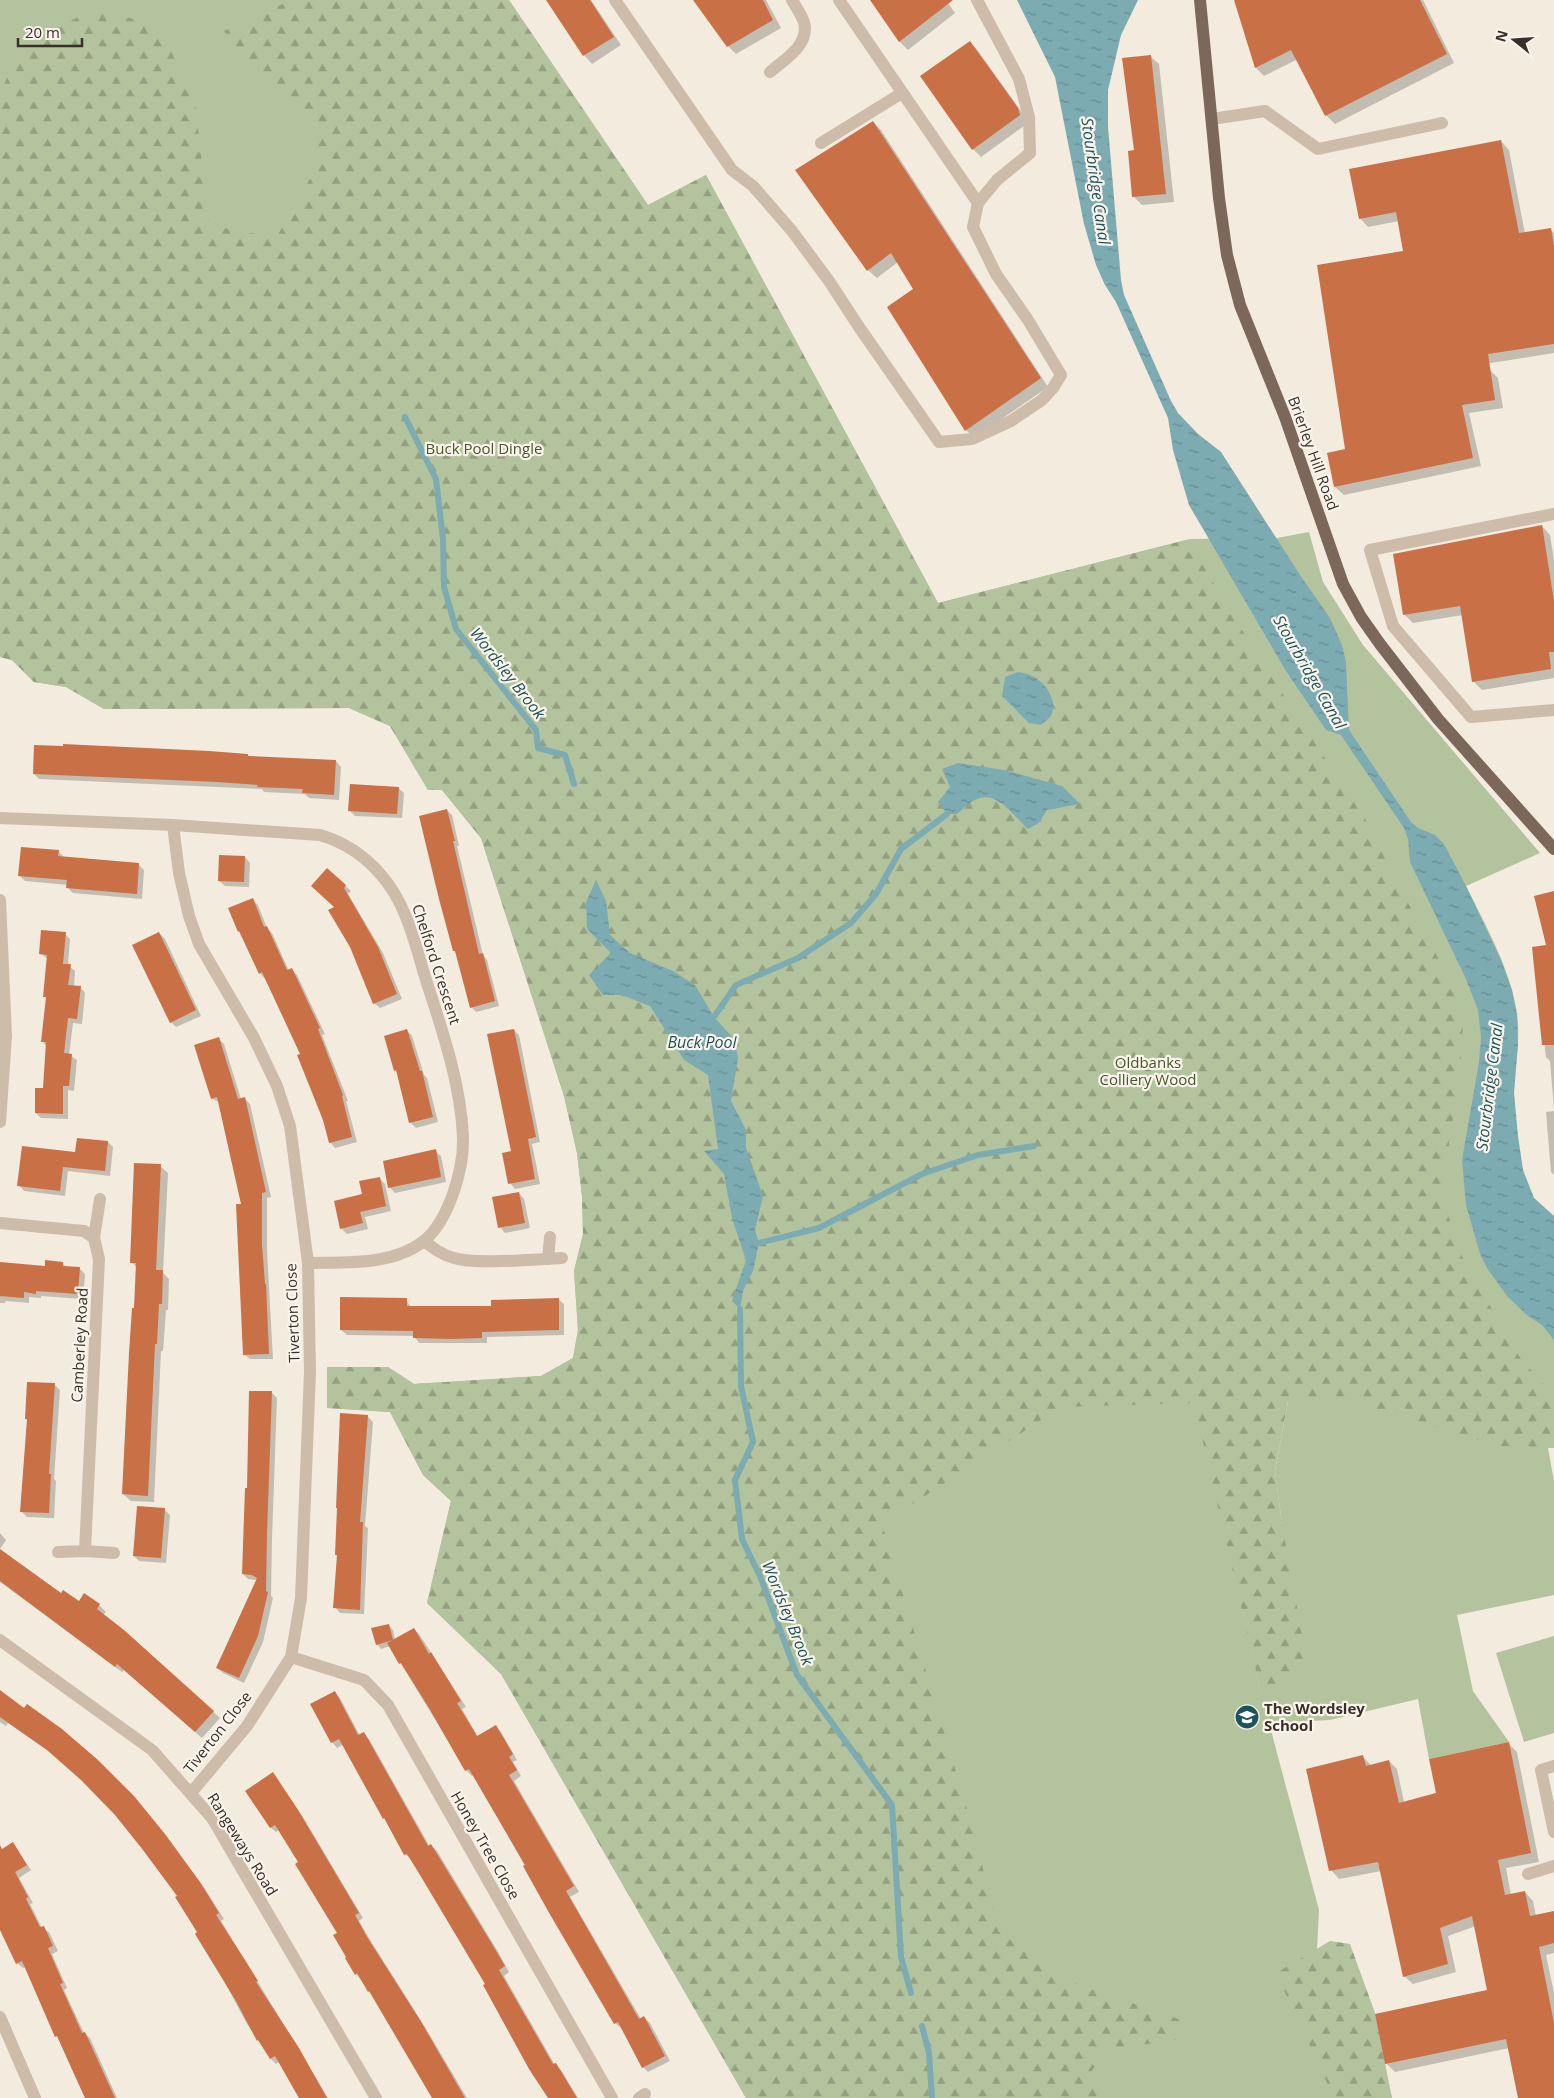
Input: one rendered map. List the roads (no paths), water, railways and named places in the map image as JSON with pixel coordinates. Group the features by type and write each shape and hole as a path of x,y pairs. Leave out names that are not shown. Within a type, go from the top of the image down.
{"main road":[{"name":"Brierley Hill Road","path":"1200,0 1219,198 1227,255 1240,305 1285,417 1343,584 1361,617 1438,719 1509,800 1553,845"}],"street":[{"path":"615,0 732,170 753,186 792,231 829,281 858,327 939,442 972,439 1011,421 1042,400 1061,375 1028,320 996,274 974,227 978,203 997,180 1030,153 1029,117 1019,79 977,0"},
{"path":"770,72 800,46 804,32 804,22 792,0"},
{"path":"839,0 978,203"},
{"path":"821,143 902,93"},
{"path":"1212,119 1265,111 1318,149 1442,123"},
{"path":"1554,514 1370,550 1393,626 1471,717 1554,710"},
{"name":"Chelford Crescent","path":"0,818 173,825 320,836 336,840 358,853 382,876 398,900 408,923 434,1005 460,1103 463,1139 461,1168 453,1195 444,1214 424,1241 405,1252 363,1262 308,1263"},
{"name":"Tiverton Close","path":"173,825 179,873 189,916 200,944 254,1038 277,1086 290,1126 308,1263 310,1372 308,1446 301,1598 291,1656 247,1726 191,1793"},
{"path":"0,900 6,1036 0,1122"},
{"name":"Camberley Road","path":"85,1551 99,1259 94,1238 100,1199"},
{"path":"0,1224 84,1231 94,1238"},
{"path":"548,1258 550,1237"},
{"path":"424,1241 439,1252 455,1259 477,1261 562,1258"},
{"path":"58,1552 114,1553"},
{"name":"Rangeways Road","path":"0,1640 152,1750 212,1818 376,2098"},
{"name":"Honey Tree Close","path":"291,1656 364,1680 388,1705 612,2098"},
{"path":"1554,1766 1541,1770 1554,1832"},
{"path":"1528,1874 1554,1866"},
{"path":"0,2017 35,2098"}],"water":[{"name":"Stourbridge Canal","path":"1017,0 1138,0 1121,35 1108,90 1108,127 1121,280 1124,295 1178,413 1198,434 1221,452 1330,618 1342,645 1346,662 1349,730 1411,822 1418,828 1435,835 1444,844 1501,960 1512,990 1517,1015 1518,1044 1514,1093 1523,1170 1534,1198 1554,1216 1554,1340 1542,1325 1527,1315 1507,1296 1487,1268 1480,1254 1466,1205 1462,1160 1479,1062 1481,1037 1478,1010 1466,979 1410,862 1408,839 1404,828 1341,735 1326,730 1286,671 1189,505 1173,450 1168,418 1116,302 1105,285 1096,265 1084,224 1055,77"},
{"path":"1018,672 1039,680 1050,694 1053,712 1041,725 1029,723 1002,696 1005,677"},
{"path":"958,763 1004,770 1062,786 1080,804 1047,810 1039,823 1028,829 1004,805 997,800 989,798 973,801 957,814 947,814 938,802 950,787 942,769"},
{"name":"Buck Pool","path":"596,880 606,901 610,935 630,953 673,971 695,985 714,1017 734,1039 738,1058 731,1101 746,1130 746,1148 763,1196 755,1230 759,1243 753,1271 743,1291 740,1309 732,1301 746,1260 732,1218 724,1174 704,1151 718,1149 708,1075 684,1060 650,1006 622,995 603,995 589,975 611,953 587,929 586,902"}],"waterway":[{"name":"Wordsley Brook","path":"405,417 436,479 443,539 444,587 456,629 536,730 538,748 565,755 574,784"},
{"path":"714,1017 736,985 798,958 851,923 876,894 901,849 947,814"},
{"path":"759,1243 819,1228 922,1174 978,1155 1034,1146"},
{"name":"Wordsley Brook","path":"740,1309 741,1386 753,1442 735,1480 742,1539 760,1576 797,1675 892,1805 901,1957 911,1993"},
{"name":"Wordsley Brook","path":"922,2026 929,2053 932,2098"}],"place":[{"name":"The Wordsley School","path":"1247,1717"}],"park label":[{"name":"Buck Pool Dingle","path":"484,448"},
{"name":"Oldbanks Colliery Wood","path":"1148,1070"}]}
